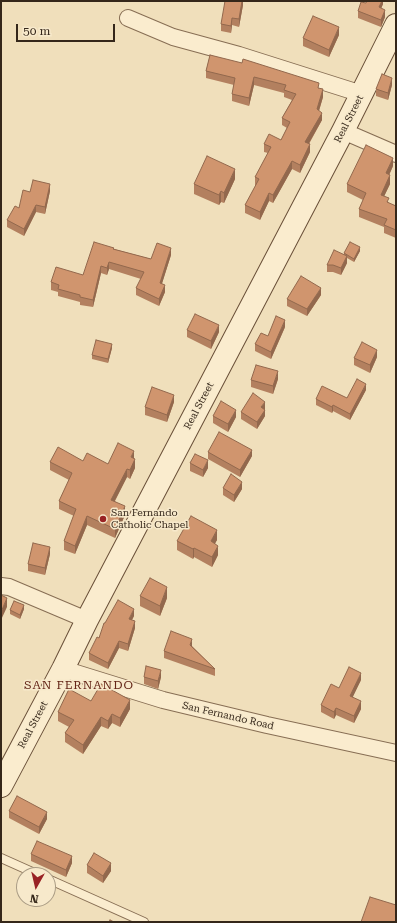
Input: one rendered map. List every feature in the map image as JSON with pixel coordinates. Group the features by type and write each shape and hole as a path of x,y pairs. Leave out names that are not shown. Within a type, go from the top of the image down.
{"main road":[{"name":"Real Street","path":"1,786 63,669 86,620 343,131 396,25"}],"street":[{"path":"128,18 173,37 239,55 362,94"},
{"path":"343,131 396,154"},
{"path":"1,586 86,620"},
{"name":"San Fernando Road","path":"63,669 163,700 267,725 396,753"}],"lane":[{"path":"1,858 21,867"},
{"path":"56,883 144,922"}],"building":[{"path":"225,1 242,1 239,19 232,18 231,26 221,24"},
{"path":"367,1 382,1 379,7 385,10 381,20 358,11 361,2 366,3"},
{"path":"313,16 339,27 329,50 303,38"},
{"path":"210,55 242,63 243,59 319,83 318,88 323,89 317,109 322,113 305,142 310,144 300,165 292,161 273,195 269,193 260,212 245,205 259,179 255,177 271,147 264,144 269,134 281,140 290,122 282,118 296,94 284,90 286,85 254,77 249,98 232,94 235,78 206,71"},
{"path":"382,74 392,78 388,93 376,89"},
{"path":"366,145 393,158 386,173 390,175 381,195 389,198 387,202 396,206 396,230 384,225 387,219 359,209 366,193 347,184"},
{"path":"207,156 235,169 224,193 221,191 219,195 194,184"},
{"path":"33,180 50,184 45,207 36,205 24,229 7,220 15,206 19,208 23,190 30,192"},
{"path":"94,242 114,248 113,249 151,259 157,243 171,248 160,283 165,285 159,299 136,288 144,272 109,262 107,268 101,266 93,300 58,289 59,285 51,282 56,267 83,275"},
{"path":"350,242 360,247 354,259 344,253"},
{"path":"334,250 347,256 341,268 333,265 327,265"},
{"path":"301,276 321,288 307,309 287,299"},
{"path":"195,314 219,325 211,341 187,330"},
{"path":"276,316 285,320 271,352 255,344 261,333 268,336"},
{"path":"96,340 112,344 108,359 92,355"},
{"path":"362,342 377,350 370,365 354,358"},
{"path":"256,365 278,371 273,386 251,380"},
{"path":"357,379 366,384 350,414 333,405 332,407 316,399 322,386 347,398"},
{"path":"152,387 174,395 167,415 145,407"},
{"path":"253,393 265,402 261,407 265,410 257,422 241,412"},
{"path":"221,401 236,410 228,424 213,416"},
{"path":"219,432 252,450 240,470 208,452"},
{"path":"118,443 134,451 131,457 135,459 130,470 127,469 111,500 125,506 115,529 87,516 75,546 64,541 76,509 59,501 72,473 50,462 58,447 83,461 87,453 108,464"},
{"path":"195,454 208,460 203,470 190,463"},
{"path":"231,474 242,482 234,495 223,488"},
{"path":"191,516 217,530 211,541 218,546 212,557 177,541"},
{"path":"33,543 50,547 45,568 28,564"},
{"path":"150,578 167,587 160,606 140,596"},
{"path":"1,595 7,598 1,612"},
{"path":"118,600 134,609 129,619 135,621 128,644 119,641 108,663 89,653 97,637 99,638 104,623"},
{"path":"14,601 24,605 20,615 10,610"},
{"path":"171,631 192,639 190,645 215,669 164,651"},
{"path":"146,666 161,670 158,681 144,677"},
{"path":"349,667 361,673 350,696 361,701 354,716 336,708 334,712 321,705 331,684 339,688"},
{"path":"101,684 130,700 120,718 112,714 108,721 101,717 83,745 65,733 74,720 58,712 69,689 91,701"},
{"path":"17,796 47,812 39,827 9,811"},
{"path":"37,841 72,856 66,870 31,854"},
{"path":"94,853 111,863 103,876 87,865"},
{"path":"370,897 396,905 396,922 361,922"}],"place":[{"name":"San Fernando Catholic Chapel","path":"103,519"}],"district":[{"name":"SAN FERNANDO","path":"79,685"}]}
